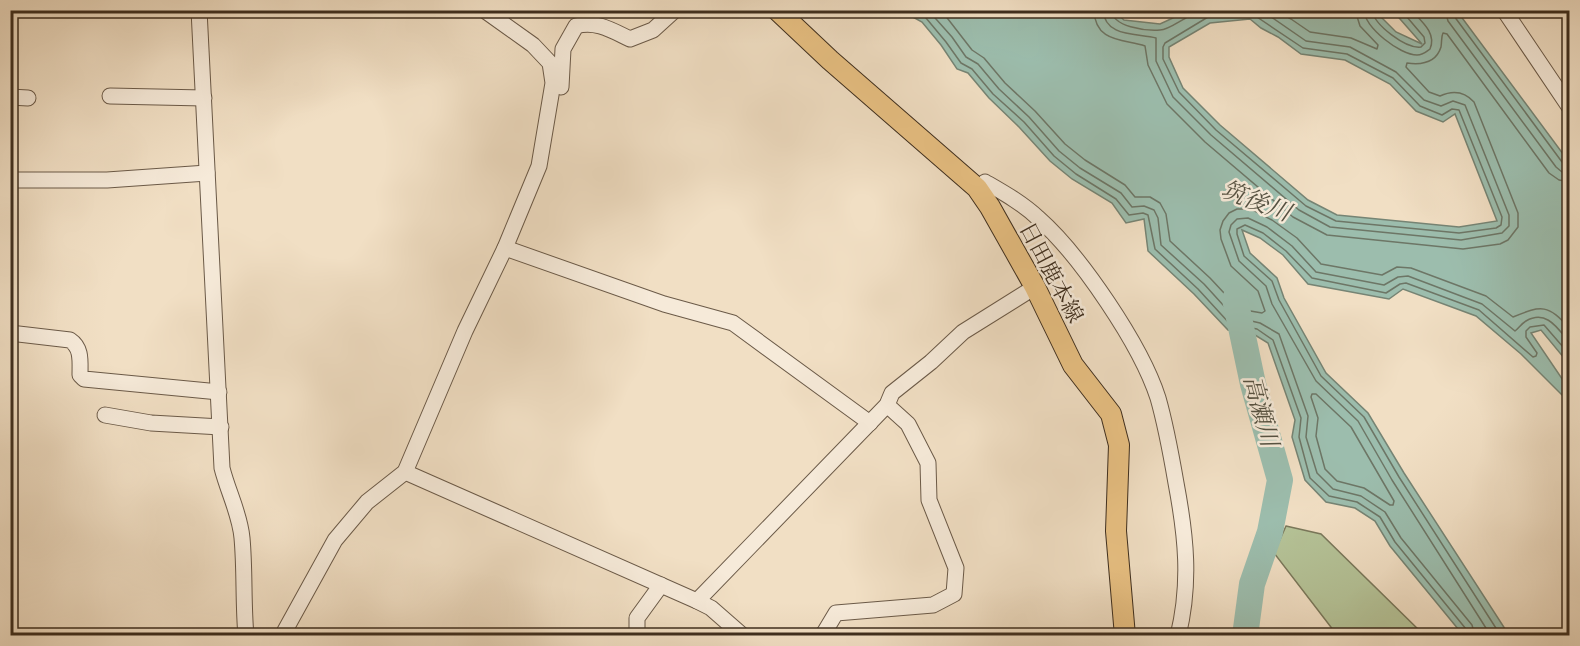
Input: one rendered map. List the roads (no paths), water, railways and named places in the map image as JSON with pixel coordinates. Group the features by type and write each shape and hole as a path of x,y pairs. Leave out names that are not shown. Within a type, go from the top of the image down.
{"main road":[{"name":"日田鹿本線","path":"777,10 830,60 977,188 1035,287 1072,365 1111,414 1119,446 1116,531 1125,636"}],"street":[{"path":"199,10 222,468 228,491 237,510 242,538 246,636"},
{"path":"282,636 335,540 367,502 405,472 539,166 553,83 550,63 533,45 484,10"},
{"path":"542,146 548,135 562,84 563,50 576,26 596,24 630,39 653,30 675,10"},
{"path":"1504,10 1569,108"},
{"path":"110,96 204,98"},
{"path":"10,97 28,98"},
{"path":"10,180 107,180 207,173"},
{"path":"986,182 1039,218 1070,252 1101,293 1133,345 1157,396 1168,435 1180,500 1187,561 1185,608 1178,636"},
{"path":"505,248 664,304 734,324 870,423"},
{"path":"697,601 887,405 892,393 931,362 963,332 1035,287"},
{"path":"10,333 70,340 79,350 80,375 84,379 219,392"},
{"path":"819,636 824,633 836,613 933,605 954,594 956,568 929,500 928,463 908,424 887,405"},
{"path":"105,415 151,423 221,427"},
{"path":"405,472 697,601 711,608 742,636"},
{"path":"637,636 637,618 661,585"}],"water":[{"name":"筑後川","path":"902,11 1114,11 1124,20 1160,24 1188,11 1375,11 1396,32 1422,44 1393,11 1457,11 1569,162 1569,364 1541,330 1531,333 1569,389 1569,402 1521,354 1476,316 1403,289 1389,299 1308,284 1283,255 1260,238 1242,230 1250,253 1277,278 1284,298 1326,373 1368,413 1509,635 1463,635 1390,546 1375,521 1355,508 1326,502 1305,480 1292,437 1295,420 1268,343 1255,335 1228,330 1148,251 1144,219 1126,223 1112,203 1072,179 1050,161 968,73 957,69 922,22","holes":["1250,19 1301,54 1345,60 1390,84 1416,111 1443,122 1455,114 1497,221 1459,227 1337,215 1308,200 1220,125 1183,88 1169,57 1169,47 1210,23"]}],"waterway":[{"name":"高瀬川","path":"1235,299 1253,384 1280,480 1270,532 1252,584 1245,636"}]}
